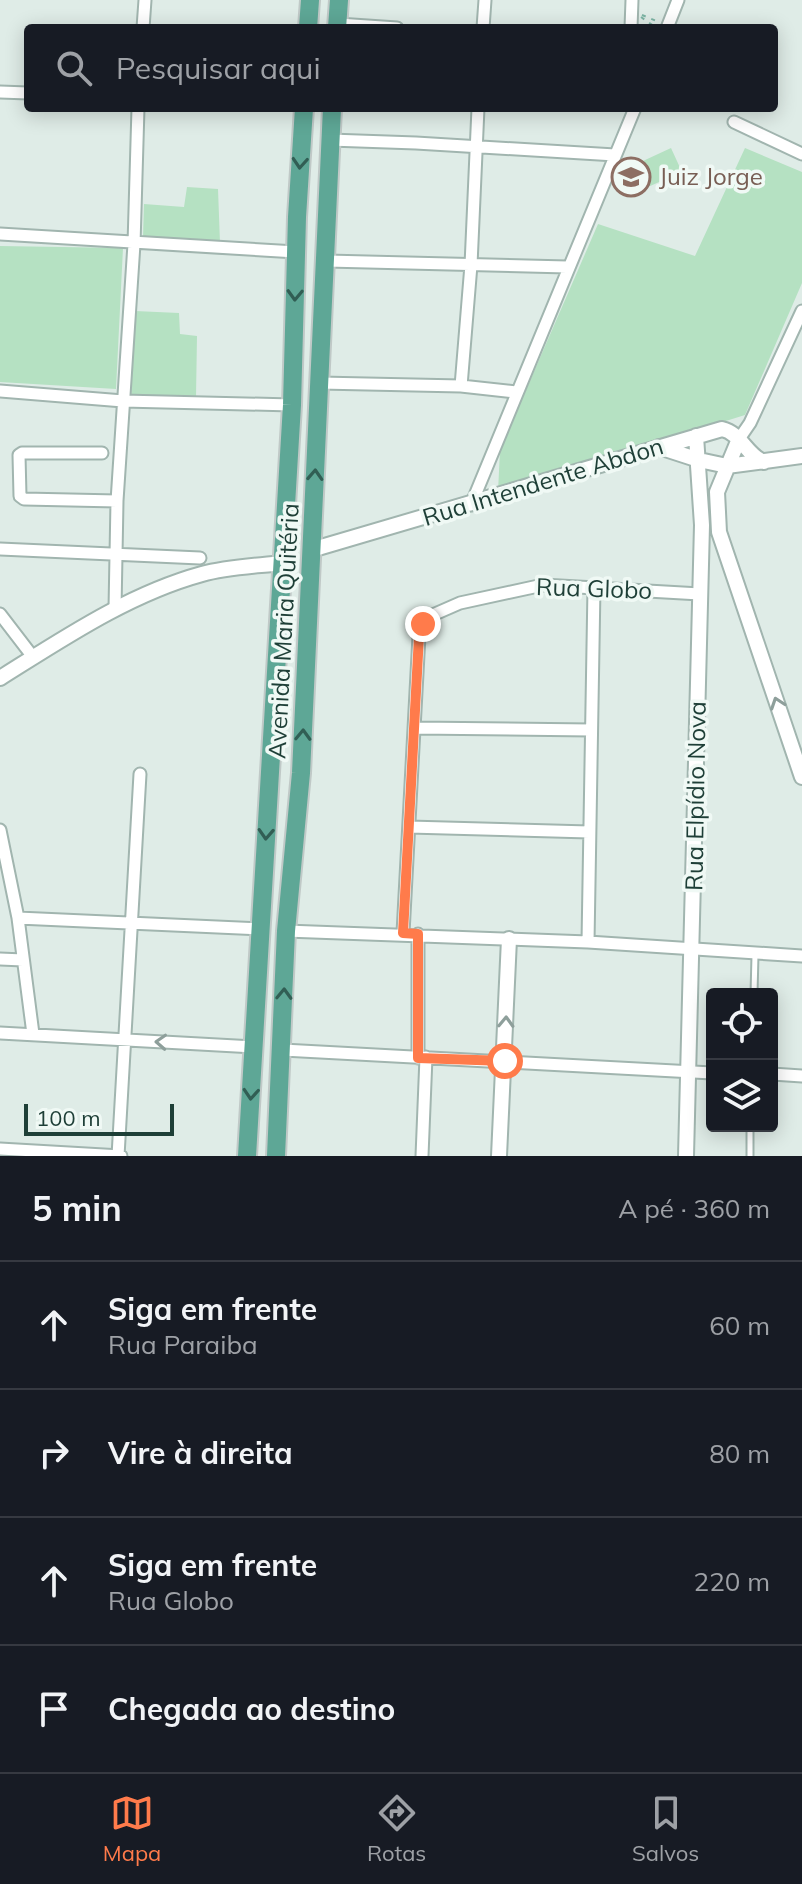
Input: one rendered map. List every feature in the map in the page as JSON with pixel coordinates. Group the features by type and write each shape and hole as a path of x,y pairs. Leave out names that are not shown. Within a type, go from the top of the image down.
{"main road":[{"path":"308,24 310,0"},
{"path":"338,24 339,0"},
{"name":"Avenida Maria Quitéria","path":"247,1156 292,405 297,217 304,112"},
{"name":"Avenida Maria Quitéria","path":"276,1156 286,931 301,773 332,112"},
{"path":"297,217 304,225 312,227 323,223 328,217"},
{"path":"269,774 275,768 288,764 301,773"}],"street":[{"path":"143,24 145,0"},
{"path":"483,24 485,0"},
{"path":"666,24 678,0"},
{"path":"0,92 24,93"},
{"path":"115,609 117,501 134,244 138,112"},
{"path":"461,386 471,265 478,112"},
{"path":"471,505 633,112"},
{"path":"734,122 802,154"},
{"path":"330,140 615,155"},
{"path":"0,234 296,252"},
{"path":"327,261 567,267"},
{"path":"802,311 750,423 739,439 717,492 719,532 802,777"},
{"path":"320,383 461,386 516,392"},
{"path":"0,391 123,401 292,405"},
{"name":"Rua Intendente Abdon","path":"311,550 722,429 739,439"},
{"name":"Rua Elpídio Nova","path":"686,1156 702,501 696,436"},
{"path":"739,439 758,460 764,462"},
{"path":"659,447 727,466 802,456"},
{"path":"102,453 22,453 18,465 20,496 24,499 117,501"},
{"path":"0,549 200,558"},
{"path":"0,678 115,609 157,589 205,573 282,563"},
{"name":"Rua Globo","path":"403,933 419,636 428,617 460,603 530,586 700,594"},
{"path":"588,942 594,587"},
{"path":"0,614 33,657"},
{"path":"415,728 591,730"},
{"path":"0,1149 119,1156 140,774"},
{"path":"409,827 589,832"},
{"path":"0,830 18,918 33,1034"},
{"path":"18,918 261,929"},
{"path":"286,931 403,933 693,947 802,956"},
{"path":"418,934 422,1156"},
{"path":"499,1156 509,939"},
{"path":"0,959 23,960"},
{"path":"0,1033 254,1047"},
{"path":"283,1050 706,1073"},
{"path":"778,1074 802,1076"}],"lane":[{"path":"754,988 755,953"},
{"path":"750,1132 750,1156"}],"path":[{"path":"632,6 659,24"},
{"path":"632,6 659,24"}],"green space":[{"path":"671,148 682,172 641,190 630,167"},
{"path":"745,148 802,172 802,283 745,415 498,492 500,450 598,224 695,256"},
{"path":"187,187 218,189 220,243 143,237 144,204 184,207"},
{"path":"0,246 123,248 116,389 0,382"},
{"path":"135,311 179,313 180,334 197,336 196,397 131,396"}],"place":[{"name":"Juiz Jorge","path":"631,177"}],"route":[{"path":"423,624 419,636 403,933 418,934 418,1058 505,1061"}]}
